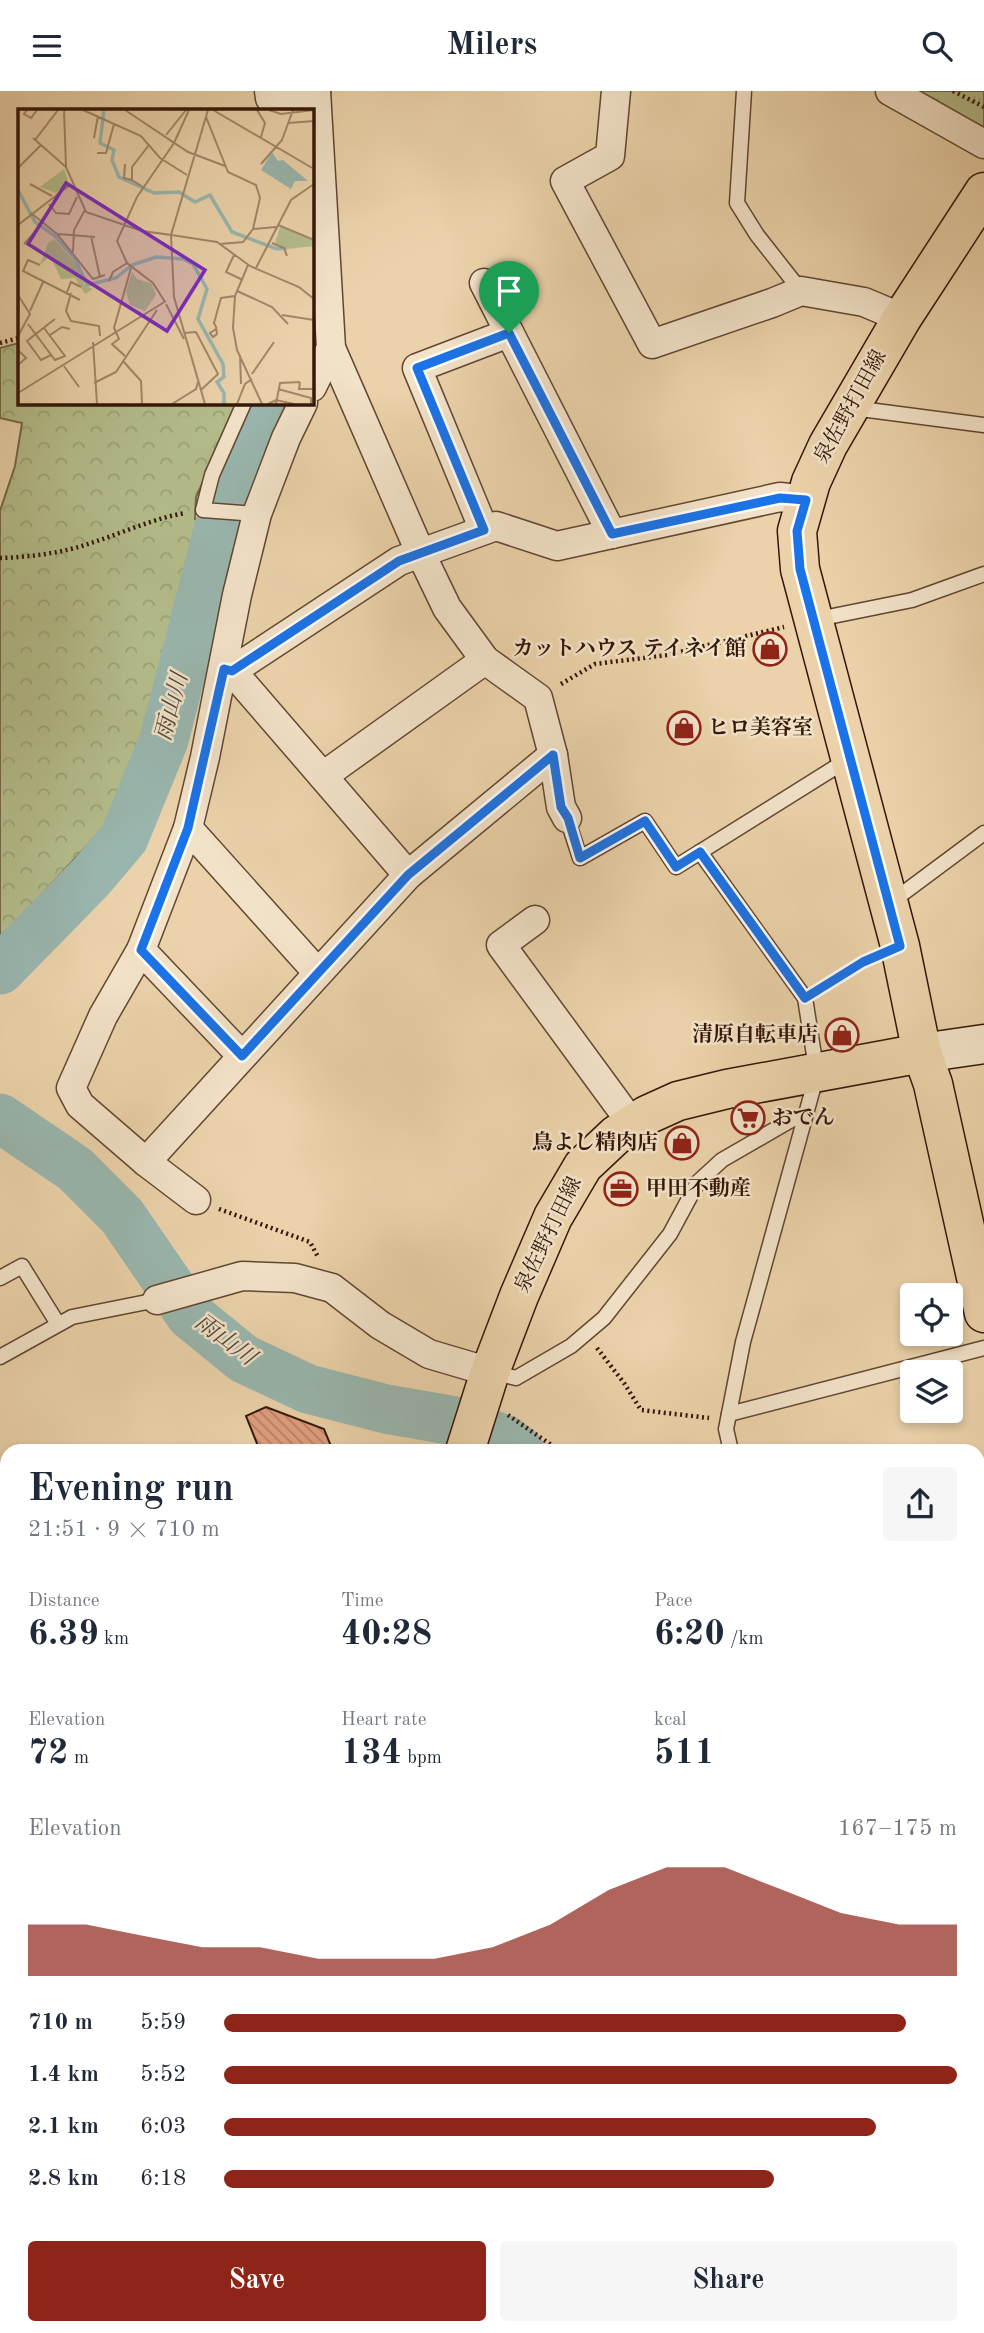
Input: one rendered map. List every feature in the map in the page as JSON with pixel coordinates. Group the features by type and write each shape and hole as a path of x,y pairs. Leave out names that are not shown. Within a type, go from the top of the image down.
{"main road":[{"name":"泉佐野打田線","path":"984,192 902,319 828,445 811,482 797,531 800,569 812,620 900,946 922,1053 933,1084 984,1313"},
{"path":"922,1053 984,1044"},
{"name":"泉佐野打田線","path":"467,1444 519,1297 553,1217 583,1166 616,1135 678,1101 727,1089 922,1053"}],"street":[{"path":"616,91 610,156 565,181 652,344 801,291 864,302 902,319"},
{"path":"890,91 984,144"},
{"path":"270,100 316,92 331,348 447,608 485,660 538,698 553,755 561,807 568,818"},
{"path":"484,283 612,534"},
{"path":"484,530 417,368 509,333"},
{"path":"313,385 331,348"},
{"path":"195,1201 80,1105 71,1088 103,1016 141,950 188,828 228,670 237,595 257,514 286,438 303,404"},
{"path":"228,670 399,561 496,526 557,546 780,498 806,500"},
{"path":"323,776 485,660"},
{"path":"228,670 408,875"},
{"path":"146,1162 408,875 553,755"},
{"path":"188,828 318,973"},
{"path":"535,920 501,945 633,1125"},
{"path":"141,950 242,1056"},
{"path":"157,1300 242,1276 295,1278 332,1288 380,1325 485,1389"}],"lane":[{"path":"744,91 737,203 757,235 801,291"},
{"path":"244,404 212,475 203,510 257,514"},
{"path":"849,408 984,425"},
{"path":"812,620 912,600 984,574"},
{"path":"568,818 580,858 645,821 676,867 851,758"},
{"path":"889,904 984,834"},
{"path":"700,852 805,998 817,1074 743,1342 726,1429 729,1444"},
{"path":"485,1389 516,1378 571,1346 604,1318 670,1234 698,1182 722,1160 793,1119 803,1118"},
{"path":"0,1278 22,1266 58,1324"},
{"path":"0,1357 72,1317 157,1300"},
{"path":"728,1417 984,1348"}],"path":[{"path":"953,91 984,107"},
{"path":"0,343 18,338"},
{"path":"0,558 55,552 89,544 169,516 203,510"},
{"path":"538,698 595,664 667,655 812,620"},
{"path":"805,998 863,962 900,946"},
{"path":"195,1201 310,1242 332,1288"},
{"path":"586,1333 641,1410 728,1417"},
{"path":"485,1389 505,1413 550,1444"}],"green space":[{"path":"902,91 984,91 984,131"},
{"path":"18,343 18,404 239,404 196,497 195,519 206,524 144,744 109,822 0,939 0,511 15,466 22,423 0,418 0,348"}],"building":[{"path":"266,1407 324,1429 330,1444 257,1444 246,1416"}],"waterway":[{"name":"雨山川","path":"0,970 91,877 124,838 164,740 218,530 269,404"},
{"name":"雨山川","path":"0,1118 75,1169 122,1216 190,1315 244,1359 308,1389 386,1409 455,1421 511,1444"}],"place":[{"name":"カットハウス テイネイ館","path":"770,649"},
{"name":"ヒロ美容室","path":"684,728"},
{"name":"清原自転車店","path":"842,1035"},
{"name":"おでん","path":"748,1118"},
{"name":"鳥よし精肉店","path":"682,1143"},
{"name":"甲田不動産","path":"621,1189"}],"route":[{"path":"509,333 612,534 780,498 806,500 797,531 800,569 900,946 863,962 805,998 700,852 676,867 645,821 580,858 568,818 561,807 553,755 408,875 242,1056 141,950 188,828 224,669 232,671 399,561 484,530 417,368 509,333"}]}
